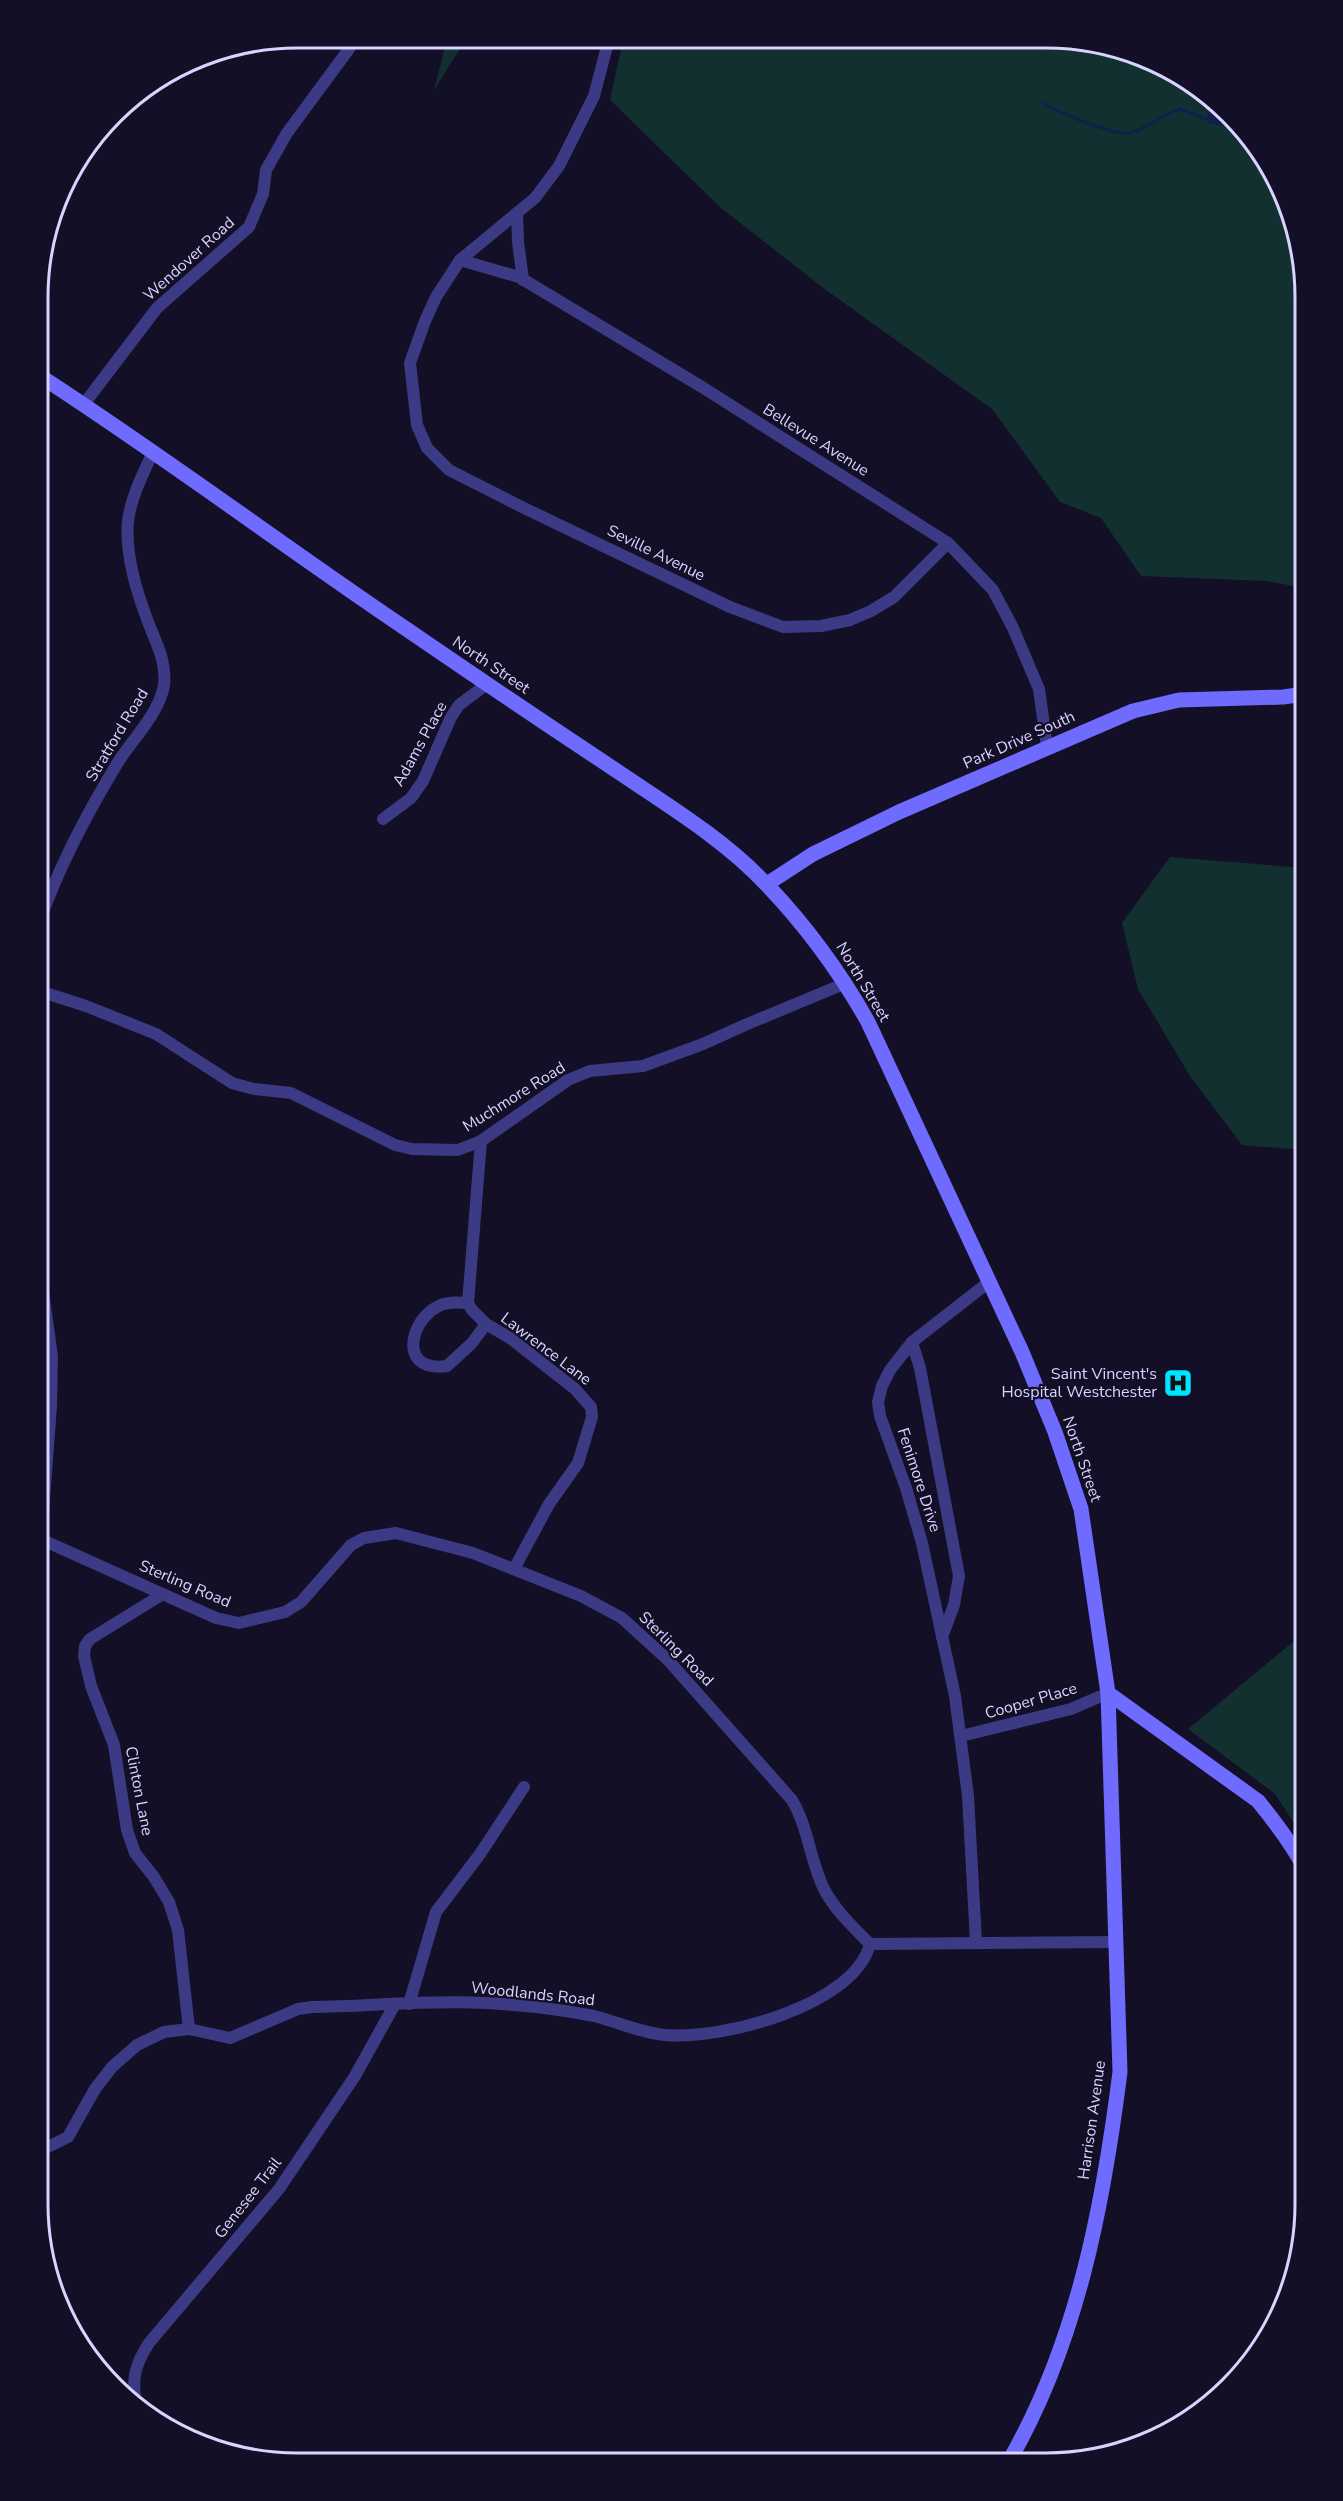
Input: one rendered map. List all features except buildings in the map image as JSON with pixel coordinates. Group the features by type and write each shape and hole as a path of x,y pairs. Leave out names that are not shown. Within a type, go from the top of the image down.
{"main road":[{"name":"North Street","path":"48,381 684,817 730,851 766,884 822,949 846,983 868,1022 1022,1352 1055,1432 1081,1509 1108,1694"},
{"name":"Park Drive South","path":"766,884 813,854 899,812 1133,711 1171,701 1295,695"},
{"path":"1108,1694 1258,1801 1283,1831 1295,1852"},
{"name":"Harrison Avenue","path":"1013,2453 1048,2383 1076,2305 1113,2127 1120,2072 1108,1694"}],"street":[{"name":"Wendover Road","path":"84,405 157,308 249,227 263,194 266,170 287,132 350,48"},
{"path":"460,260 535,198 559,166 594,96 607,48"},
{"path":"518,213 518,242 523,280"},
{"name":"Bellevue Avenue","path":"460,260 523,280 709,392 948,543 993,590 1013,628 1039,689 1047,747"},
{"name":"Seville Avenue","path":"460,260 436,297 410,363 417,425 427,448 449,470 730,607 783,627 821,626 850,620 871,611 894,597 948,543"},
{"name":"Stratford Road","path":"48,899 57,872 164,688 166,667 140,599 130,552 128,522 135,492 153,452"},
{"name":"Adams Place","path":"383,819 411,798 423,781 451,717 459,705 487,684"},
{"path":"48,886 52,888"},
{"name":"Muchmore Road","path":"48,994 86,1006 156,1034 232,1083 254,1089 291,1093 395,1146 412,1149 458,1150 481,1141 568,1080 590,1071 643,1066 703,1044 846,983"},
{"path":"481,1141 468,1303 448,1303 434,1309 421,1322 413,1344 413,1353 418,1360 429,1366 447,1366 472,1343 486,1324"},
{"name":"Fenimore Drive","path":"976,1942 968,1797 962,1736 922,1543 906,1488 880,1416 878,1402 882,1386 890,1370 912,1342 989,1282"},
{"name":"Lawrence Lane","path":"468,1303 486,1324 510,1338 575,1389 591,1407 592,1417 578,1463 549,1504 514,1569"},
{"path":"48,1327 52,1356 48,1442"},
{"name":"Fenimore Drive","path":"912,1342 920,1368 959,1576 954,1605 942,1636"},
{"name":"Sterling Road","path":"48,1543 216,1618 239,1623 271,1617 302,1602 351,1545 364,1538 380,1534 409,1536 473,1553 581,1596 622,1618 668,1660 792,1800 806,1827 825,1890 849,1923 870,1944"},
{"name":"Clinton Lane","path":"163,1594 90,1639 85,1646 84,1656 91,1686 114,1745 127,1830 135,1852 154,1876 169,1902 178,1930 189,2029"},
{"name":"Cooper Place","path":"962,1736 1071,1709 1108,1694"},
{"path":"409,2004 436,1912 480,1854 524,1787"},
{"path":"870,1944 1117,1942"},
{"name":"Woodlands Road","path":"48,2147 68,2137 95,2088 112,2067 137,2045 165,2032 189,2029 230,2038 298,2010 312,2007 485,2003 596,2017 642,2032 665,2035 719,2033 742,2028 814,2001 856,1971 866,1959 870,1944"},
{"name":"Genesee Trail","path":"134,2392 137,2360 279,2189 355,2076 395,2004"}],"green space":[{"path":"445,48 460,48 434,90"},
{"path":"621,48 1046,48 1078,50 1126,61 1184,90 1222,121 1253,159 1276,202 1287,233 1293,265 1295,297 1295,586 1266,581 1141,576 1101,518 1060,502 992,409 826,290 721,208 610,100"},
{"path":"1170,857 1295,867 1295,1149 1242,1145 1190,1076 1138,989 1122,923"},
{"path":"1295,1640 1295,1825 1275,1794 1188,1729"}],"water":[{"path":"1211,111 1227,127 1207,123 1207,112"}],"waterway":[{"path":"1042,102 1085,122 1121,133 1134,132 1180,109 1206,119"}],"place":[{"name":"Saint Vincent's Hospital Westchester","path":"1178,1383"}]}
